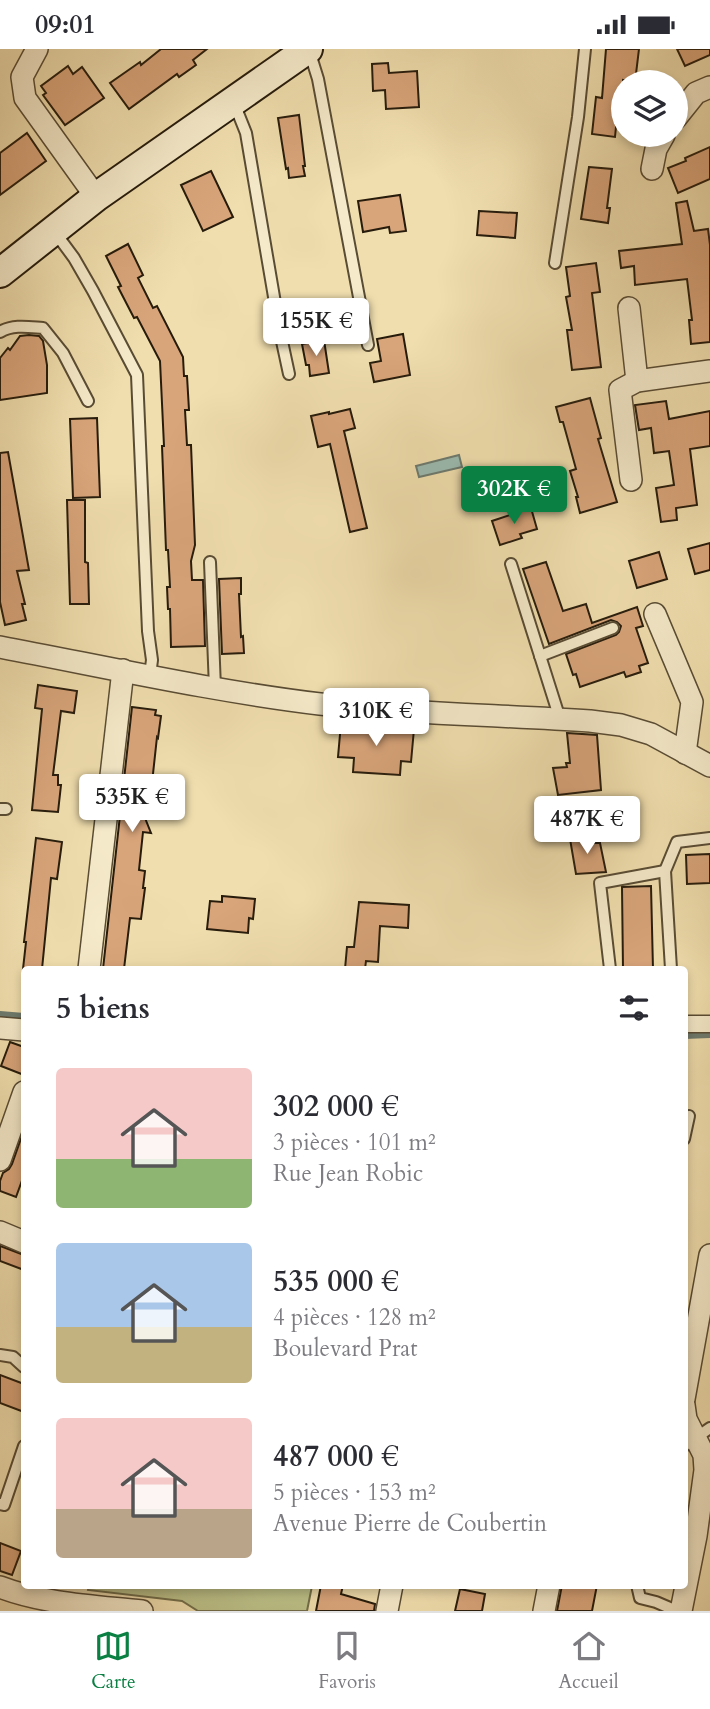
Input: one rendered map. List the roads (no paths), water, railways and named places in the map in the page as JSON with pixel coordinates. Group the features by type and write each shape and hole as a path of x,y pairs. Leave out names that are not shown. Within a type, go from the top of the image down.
{"main road":[{"path":"0,273 96,197 303,51"}],"street":[{"path":"37,49 22,77 25,98 96,197"},
{"path":"688,103 696,93 710,87"},
{"path":"652,169 657,147"},
{"path":"629,308 637,381"},
{"path":"631,479 620,390 637,381 710,371"},
{"path":"656,614 692,702 685,753"},
{"path":"0,647 293,701 621,725 651,734 710,766"},
{"path":"89,966 123,670"},
{"path":"688,1024 710,1024"},
{"path":"0,1028 21,1030"},
{"path":"0,1160 21,1100"},
{"path":"0,1232 21,1241"},
{"path":"688,1382 705,1312 710,1255"},
{"path":"688,1583 703,1537 704,1455 696,1437"},
{"path":"0,1587 11,1592 73,1594 142,1611"},
{"path":"387,1611 391,1589"},
{"path":"544,1611 548,1589"},
{"path":"679,1611 686,1589"}],"lane":[{"path":"555,263 578,117 585,49"},
{"path":"303,51 318,79 368,345"},
{"path":"232,100 246,133 289,374"},
{"path":"54,231 74,258 137,375 148,631 152,660 150,675"},
{"path":"0,332 6,328 22,326 43,328 63,353 88,401"},
{"path":"210,562 215,688"},
{"path":"511,564 560,719"},
{"path":"540,656 613,628"},
{"path":"671,966 665,871 677,842 710,838"},
{"path":"610,966 600,883 665,871"},
{"path":"688,1121 689,1116"},
{"path":"0,1355 13,1357 21,1364"},
{"path":"0,1504 4,1505 21,1455"},
{"path":"638,1589 640,1598 679,1611"}],"water":[{"path":"459,455 462,467 419,477 416,466"}],"waterway":[{"path":"0,1014 21,1016"},
{"path":"688,1036 710,1035"}]}
